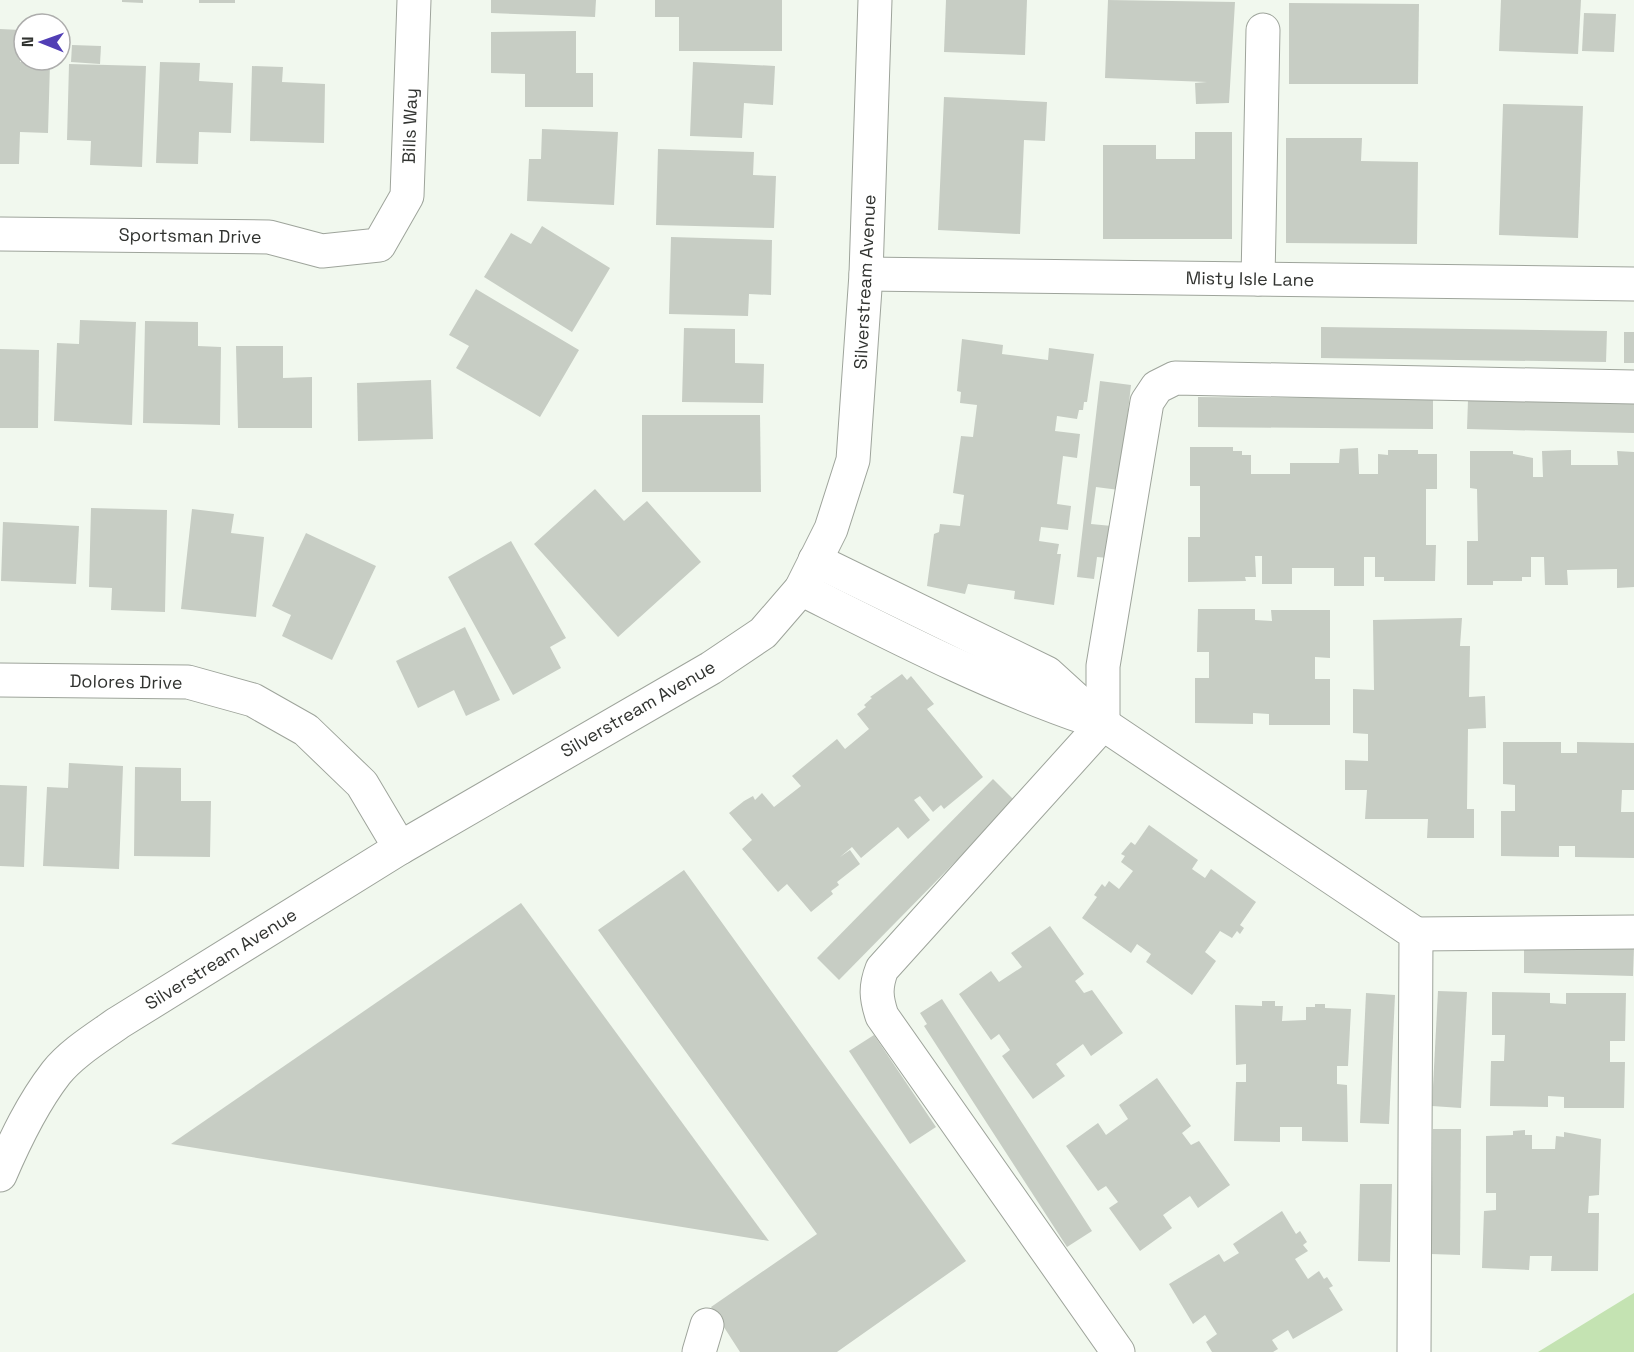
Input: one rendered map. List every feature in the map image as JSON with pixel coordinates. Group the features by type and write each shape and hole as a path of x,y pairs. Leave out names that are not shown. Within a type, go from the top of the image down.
{"street":[{"name":"Bills Way","path":"379,245 407,196 414,0"},
{"name":"Silverstream Avenue","path":"2,1167 25,1120 57,1072 88,1044 118,1023 400,848 711,668 763,633 801,590 831,530 853,460 866,274 875,0"},
{"path":"1258,279 1263,30"},
{"name":"Sportsman Drive","path":"0,234 269,237 322,251 379,245"},
{"name":"Misty Isle Lane","path":"866,274 1634,284"},
{"path":"1118,1352 882,1016 876,998 876,984 882,969 1103,724 1103,666 1147,402 1156,387 1175,378 1634,387"},
{"path":"815,561 1047,673 1103,724 1416,934 1634,932"},
{"path":"801,590 958,666 1042,703 1103,724"},
{"name":"Dolores Drive","path":"0,680 188,682 254,700 306,730 362,784 400,848"},
{"path":"1414,1352 1416,934"}],"green space":[{"path":"1634,1293 1634,1352 1538,1352"}],"building":[{"path":"122,0 143,0 143,3 122,2"},
{"path":"199,0 235,0 235,3 199,3"},
{"path":"491,0 596,0 595,17 491,13"},
{"path":"655,0 782,0 782,51 679,51 679,17 655,17"},
{"path":"946,0 1027,0 1025,55 944,52"},
{"path":"1108,0 1235,2 1229,103 1196,104 1195,83 1207,82 1105,78"},
{"path":"1501,0 1581,0 1578,54 1499,51"},
{"path":"1289,3 1419,4 1418,84 1289,84"},
{"path":"1584,13 1616,14 1614,52 1582,51"},
{"path":"0,29 12,30 12,72 50,72 48,133 20,132 19,164 0,164"},
{"path":"576,31 576,73 593,73 593,107 525,107 525,74 491,73 491,32"},
{"path":"72,45 101,46 100,64 72,62"},
{"path":"160,62 200,63 199,81 233,83 231,133 199,132 198,164 156,163"},
{"path":"693,62 775,66 773,105 744,103 742,138 690,136"},
{"path":"72,64 146,66 142,167 90,165 91,141 67,140 69,72 72,72"},
{"path":"252,66 283,67 282,82 325,84 324,143 250,141"},
{"path":"944,97 1047,102 1045,141 1024,140 1020,234 938,230"},
{"path":"1503,104 1583,106 1578,238 1499,235"},
{"path":"542,129 618,132 614,205 527,201 529,159 541,159"},
{"path":"1195,132 1232,132 1232,239 1103,239 1103,145 1156,145 1156,159 1195,159"},
{"path":"1286,138 1362,138 1361,161 1418,162 1417,244 1286,243"},
{"path":"658,149 754,152 753,175 776,176 774,228 656,225"},
{"path":"542,226 610,268 572,332 484,277 511,233 531,244"},
{"path":"671,237 772,240 771,295 749,294 748,316 669,314"},
{"path":"476,289 579,350 540,417 456,368 469,346 449,335"},
{"path":"80,320 136,322 132,425 54,421 57,343 79,344"},
{"path":"145,321 198,322 198,346 221,347 220,425 143,423"},
{"path":"1321,327 1607,331 1606,362 1321,358"},
{"path":"684,328 735,329 735,363 764,364 763,403 682,402"},
{"path":"1624,332 1634,332 1634,363 1624,363"},
{"path":"962,339 1003,345 1002,354 1048,360 1049,348 1094,354 1087,402 1084,402 1083,410 1079,410 1077,419 1057,416 1055,431 1080,434 1077,458 1063,456 1057,504 1071,506 1068,530 1041,527 1039,541 1059,544 1057,554 1061,554 1054,605 1014,599 1015,591 968,584 965,594 927,586 934,534 939,532 940,524 960,526 964,495 953,493 961,436 973,437 977,405 960,403 961,392 957,391"},
{"path":"236,346 283,346 283,378 312,377 312,428 238,428"},
{"path":"0,349 39,350 38,428 0,428"},
{"path":"431,380 433,439 358,441 357,383"},
{"path":"1100,381 1131,385 1119,490 1096,487 1091,524 1112,526 1108,558 1097,557 1094,579 1077,577"},
{"path":"1198,397 1433,399 1433,429 1198,427"},
{"path":"1468,400 1634,404 1634,433 1467,429"},
{"path":"642,415 760,415 761,492 642,492"},
{"path":"1190,447 1233,447 1233,451 1242,451 1242,455 1251,455 1251,474 1290,474 1290,463 1339,463 1340,449 1358,448 1359,474 1378,474 1378,454 1388,455 1388,450 1418,450 1418,454 1437,454 1437,489 1426,489 1426,545 1436,545 1435,581 1384,581 1384,577 1375,577 1375,557 1364,557 1364,586 1334,586 1334,568 1292,568 1292,584 1262,584 1262,556 1255,556 1256,577 1245,577 1246,581 1188,582 1188,537 1200,537 1200,486 1190,486"},
{"path":"1571,450 1571,465 1618,465 1617,451 1634,452 1634,587 1617,588 1617,569 1567,570 1568,585 1545,585 1544,557 1531,557 1531,577 1522,577 1522,581 1493,581 1493,585 1467,585 1467,541 1478,541 1477,489 1470,488 1470,451 1513,451 1513,454 1533,458 1533,477 1543,477 1542,451"},
{"path":"595,489 624,521 647,501 701,562 618,637 534,544"},
{"path":"91,508 167,510 165,612 111,610 112,588 89,587"},
{"path":"192,509 234,514 231,533 264,537 256,617 181,609"},
{"path":"3,522 79,526 76,584 1,581"},
{"path":"306,533 376,566 332,660 282,636 291,615 272,606"},
{"path":"511,541 566,638 550,647 561,668 513,695 448,577"},
{"path":"1198,609 1255,609 1255,620 1272,621 1271,610 1330,610 1330,658 1315,657 1315,679 1330,679 1330,725 1269,725 1269,714 1253,713 1253,724 1195,723 1195,678 1209,678 1209,652 1197,652"},
{"path":"1462,618 1460,646 1470,646 1469,697 1485,696 1486,728 1468,729 1467,809 1474,809 1474,838 1427,838 1428,819 1365,819 1367,790 1345,790 1345,760 1368,761 1368,734 1353,733 1353,689 1374,690 1373,620"},
{"path":"465,627 500,700 466,716 454,690 418,708 396,661"},
{"path":"902,674 907,680 911,676 934,704 927,709 983,777 944,809 941,805 933,812 920,796 914,800 930,820 908,839 898,827 861,858 852,847 840,857 850,850 860,864 837,882 839,885 831,891 833,894 811,912 787,884 778,892 742,849 752,840 729,813 744,801 753,796 755,800 762,793 774,807 801,786 792,776 837,739 845,749 869,729 857,714 866,707 864,705 872,698 870,697"},
{"path":"1503,742 1561,742 1561,753 1577,753 1577,742 1634,743 1634,790 1622,790 1621,812 1634,812 1634,858 1575,857 1575,846 1559,846 1559,857 1501,856 1501,811 1515,811 1515,785 1503,784"},
{"path":"69,763 123,766 119,869 43,866 47,787 68,788"},
{"path":"135,767 181,768 181,801 211,801 210,857 134,856"},
{"path":"993,779 1015,801 839,980 817,958"},
{"path":"0,785 27,786 24,867 0,866"},
{"path":"1149,825 1198,860 1192,869 1205,878 1211,869 1256,902 1240,925 1244,928 1240,934 1237,931 1232,938 1220,931 1205,952 1216,961 1192,995 1146,962 1151,954 1137,944 1131,953 1082,918 1097,897 1094,895 1102,884 1105,887 1109,881 1119,889 1133,871 1121,862 1125,856 1121,854 1131,842 1135,845"},
{"path":"684,870 966,1261 837,1352 740,1352 711,1307 817,1234 598,930"},
{"path":"521,903 769,1241 171,1144"},
{"path":"1050,926 1084,974 1075,981 1084,993 1092,990 1123,1033 1091,1056 1083,1044 1056,1064 1065,1076 1033,1099 1002,1056 1010,1050 999,1034 991,1040 959,994 991,971 999,982 1022,967 1011,953"},
{"path":"1524,944 1634,947 1633,976 1524,973"},
{"path":"1438,991 1467,992 1461,1108 1432,1106"},
{"path":"1492,992 1550,993 1550,1003 1566,1004 1566,993 1626,993 1625,1041 1610,1041 1610,1062 1625,1062 1624,1108 1564,1108 1564,1097 1548,1096 1548,1107 1490,1106 1491,1061 1504,1061 1505,1035 1492,1035"},
{"path":"1366,993 1395,995 1389,1124 1360,1123"},
{"path":"942,999 1092,1231 1067,1247 924,1026 927,1024 920,1013"},
{"path":"1262,1001 1275,1001 1275,1006 1283,1006 1282,1021 1306,1020 1306,1007 1315,1007 1315,1004 1325,1004 1325,1008 1351,1009 1348,1066 1337,1066 1337,1084 1347,1085 1348,1142 1302,1141 1302,1127 1280,1127 1280,1142 1234,1141 1236,1082 1246,1082 1246,1064 1236,1065 1235,1005 1262,1006"},
{"path":"874,1035 936,1127 910,1144 849,1051"},
{"path":"1157,1078 1191,1126 1182,1133 1191,1145 1199,1141 1230,1185 1198,1208 1190,1196 1163,1215 1172,1228 1140,1251 1109,1208 1118,1202 1106,1186 1098,1191 1066,1146 1098,1123 1106,1135 1128,1119 1119,1105"},
{"path":"1433,1129 1461,1129 1460,1255 1431,1254"},
{"path":"1525,1130 1525,1135 1532,1135 1532,1149 1555,1149 1556,1136 1564,1137 1564,1132 1601,1139 1599,1195 1589,1196 1588,1213 1599,1213 1598,1271 1551,1271 1552,1256 1530,1256 1529,1270 1482,1268 1484,1211 1496,1210 1496,1193 1486,1193 1486,1136 1513,1135 1513,1131"},
{"path":"1360,1184 1392,1184 1390,1262 1358,1261"},
{"path":"1282,1211 1296,1234 1300,1231 1307,1242 1303,1245 1308,1251 1295,1259 1308,1279 1319,1271 1324,1279 1327,1277 1333,1286 1329,1288 1343,1310 1293,1339 1288,1330 1272,1340 1278,1349 1273,1352 1212,1352 1206,1342 1217,1334 1205,1315 1193,1324 1169,1284 1219,1254 1224,1262 1239,1253 1233,1244"}]}
